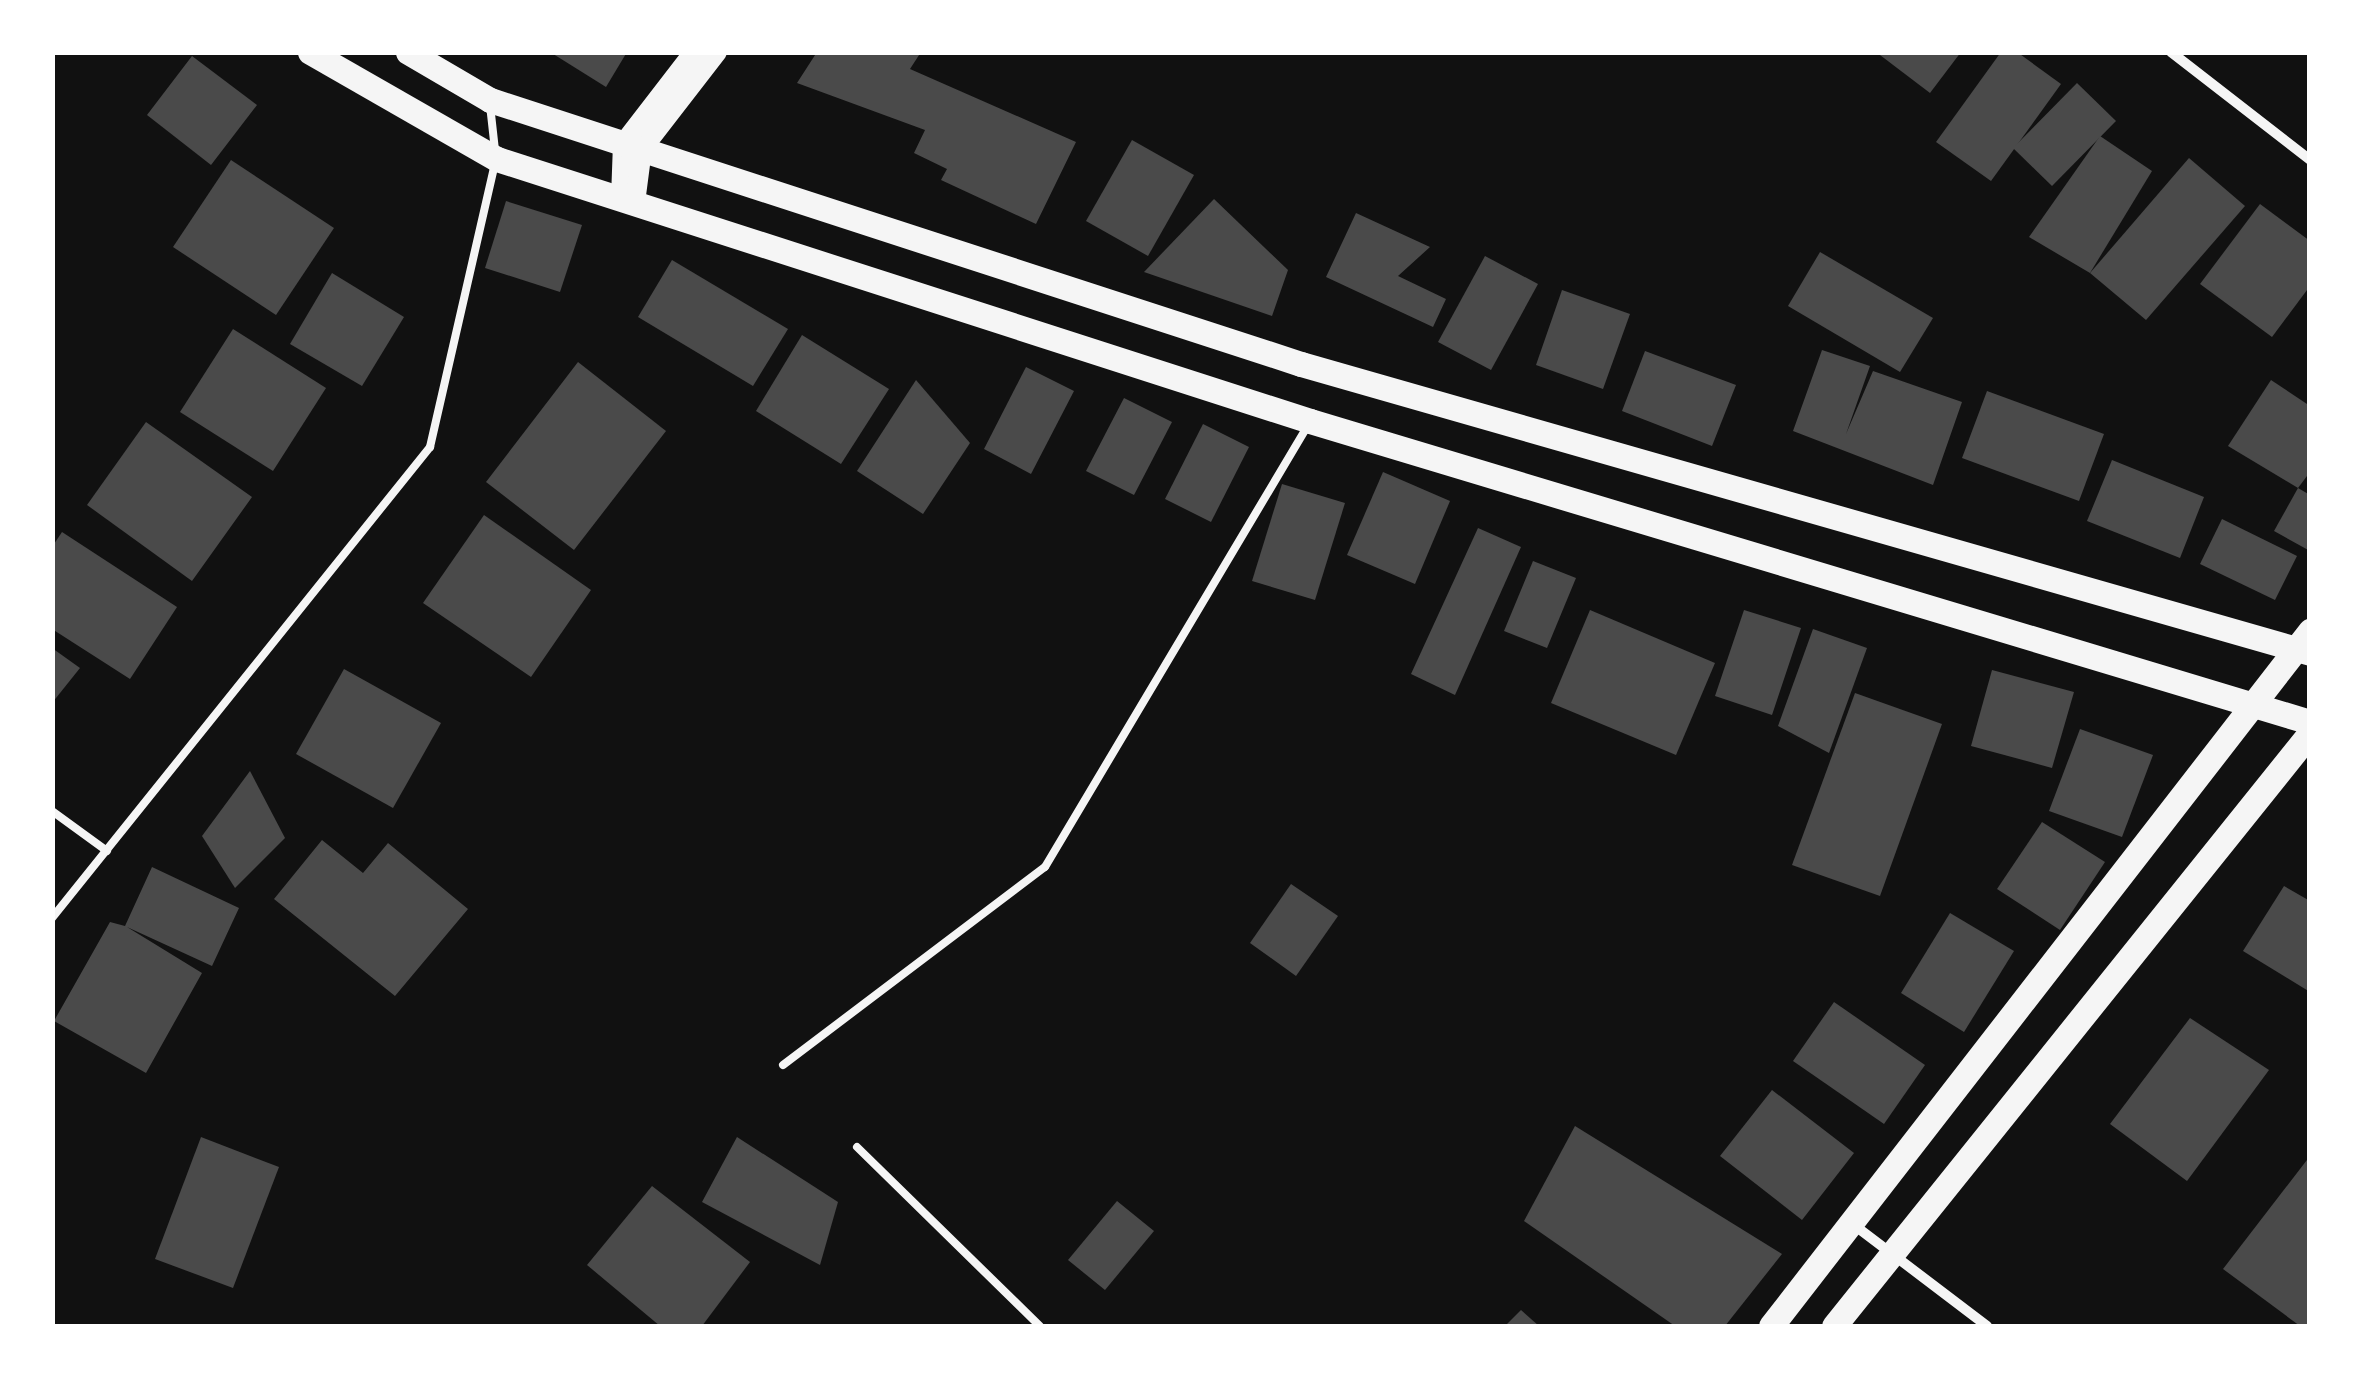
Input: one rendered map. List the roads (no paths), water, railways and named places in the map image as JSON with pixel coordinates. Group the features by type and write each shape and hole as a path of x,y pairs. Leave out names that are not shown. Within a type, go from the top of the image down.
{"main road":[{"path":"310,52 496,159 1310,421 2310,722"},
{"path":"408,52 490,100 1301,364 2305,644 1770,1326"},
{"path":"628,201 633,147 694,52"},
{"path":"633,147 717,52"},
{"path":"1834,1326 1889,1252 2310,733"}],"street":[{"path":"2171,52 2310,160"},
{"path":"1849,1221 1986,1326"}],"lane":[{"path":"52,918 430,447 496,159 490,100"},
{"path":"783,1065 1045,867 1310,421"},
{"path":"52,811 106,851"},
{"path":"857,1147 1040,1326"}]}
